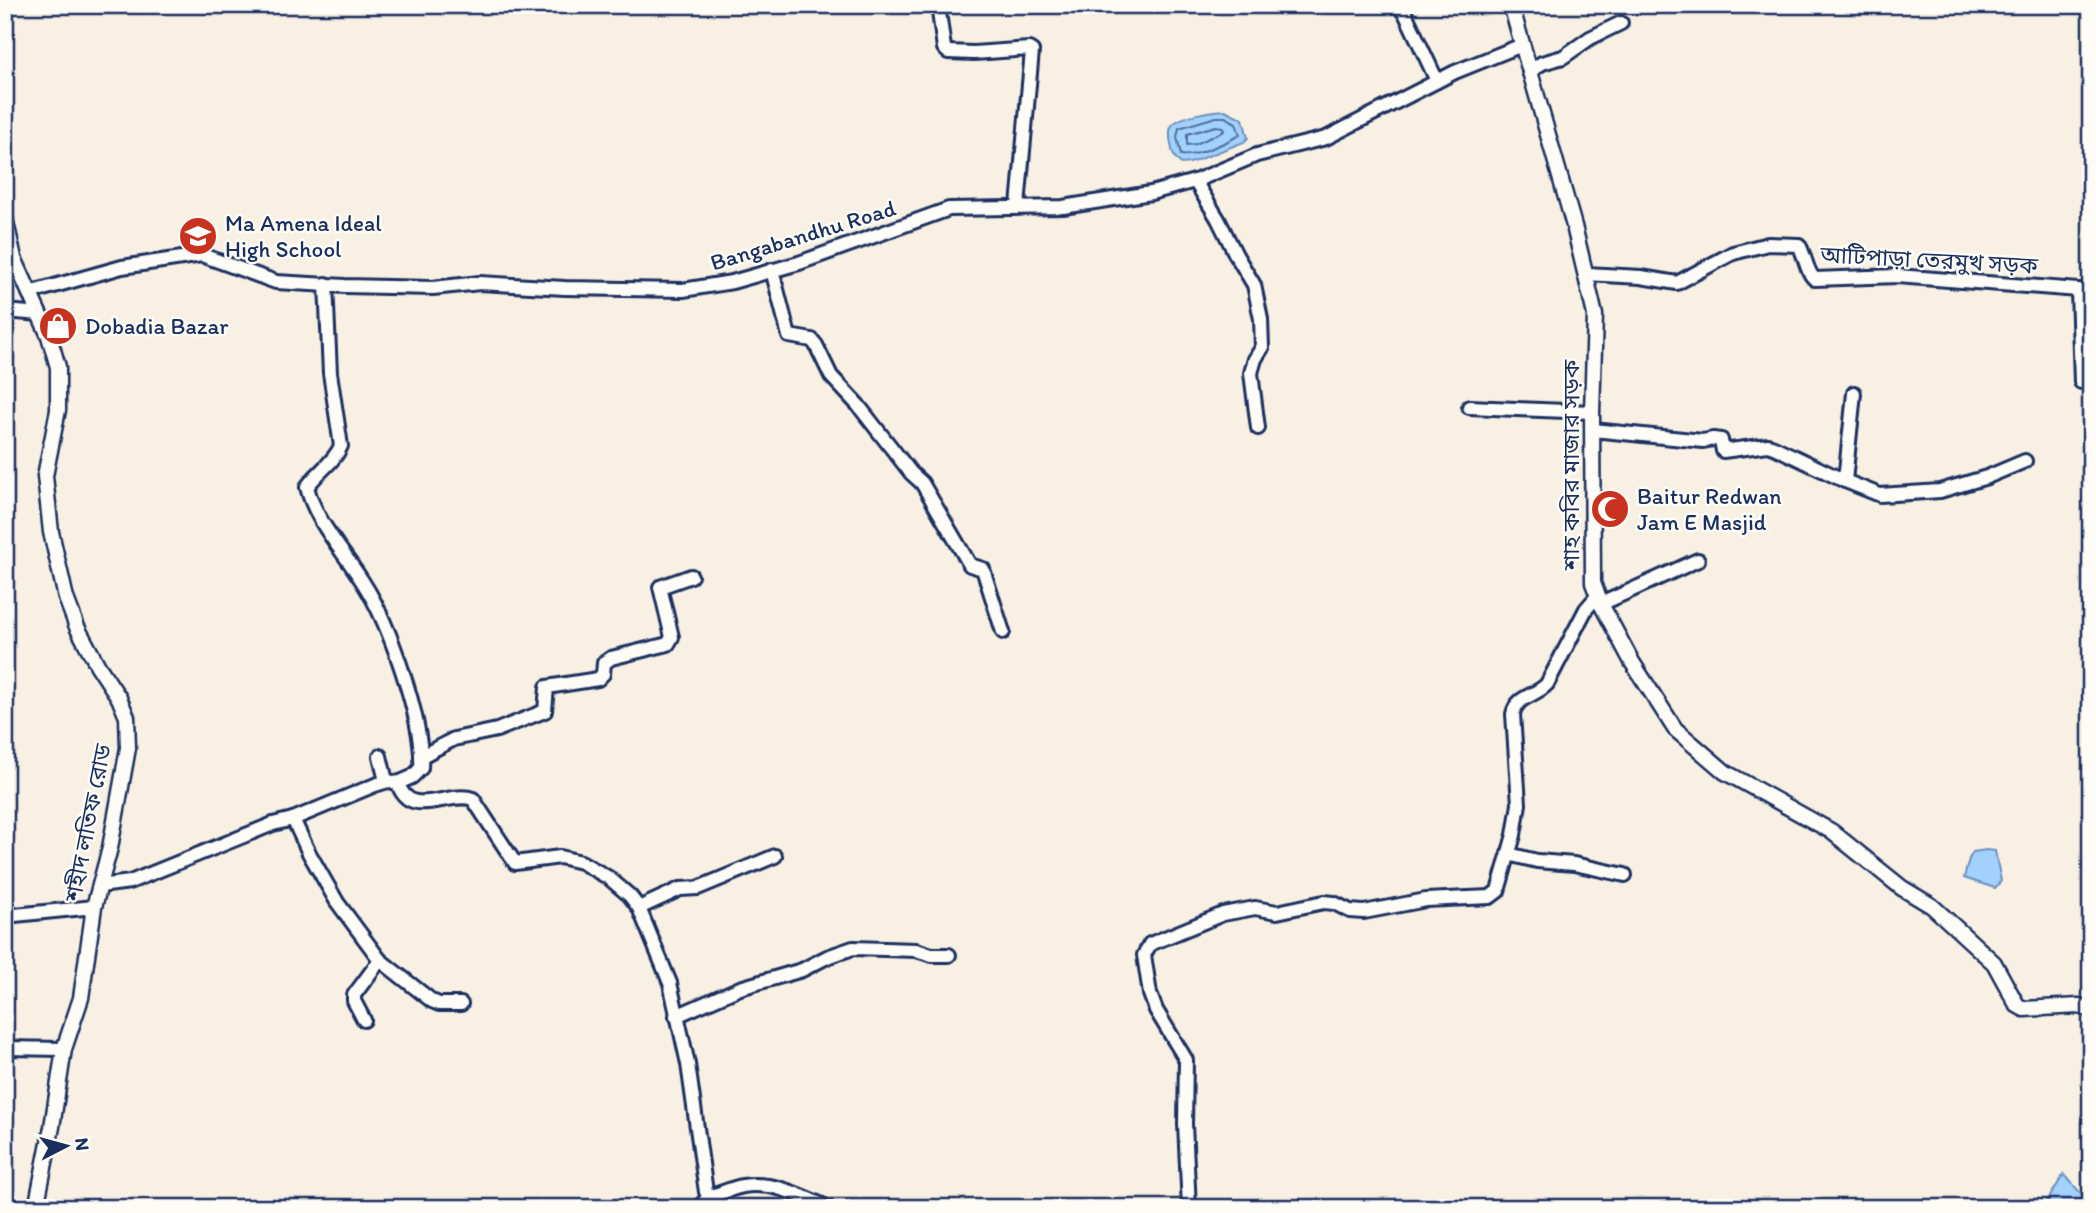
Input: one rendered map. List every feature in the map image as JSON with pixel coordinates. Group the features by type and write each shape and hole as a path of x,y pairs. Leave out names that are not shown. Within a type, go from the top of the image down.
{"street":[{"path":"938,5 944,48 948,52 1032,51 1018,206"},
{"path":"1398,5 1405,13 1437,81"},
{"name":"শাহ কবির মাজার সড়ক","path":"1511,5 1595,315 1592,412 1593,583 1632,662 1675,729 1725,772 1831,831 1902,888 1932,906 1994,962 2017,1005 2024,1009 2078,1006 2091,1010"},
{"path":"1529,72 1542,63 1563,57 1590,38 1621,23"},
{"name":"Bangabandhu Road","path":"29,293 122,267 202,255 276,282 433,288 480,283 683,290 732,282 772,271 949,209 1063,207 1151,193 1195,181 1257,155 1326,138 1437,81 1522,44"},
{"path":"1195,181 1219,219 1254,285 1261,319 1262,348 1251,373 1258,428"},
{"name":"শহীদ লতিফ রোড","path":"5,218 13,258 40,314 58,368 58,410 45,476 51,531 66,598 77,627 119,698 127,717 128,748 110,848 94,907 81,998 64,1049 36,1208"},
{"name":"আটিপাড়া তেরমুখ সড়ক","path":"1586,274 1641,276 1677,283 1732,253 1768,244 1799,245 1806,257 1810,274 1815,279 1897,276 2084,290"},
{"path":"772,271 789,336 812,340 831,376 859,405 922,483 970,565 983,569 1003,632"},
{"path":"100,886 130,882 274,824 293,820 412,777 421,768 422,756 409,694 390,635 366,587 311,504 307,487 336,457 341,446 330,373 326,284"},
{"path":"2081,382 2084,290"},
{"path":"5,311 40,314"},
{"path":"1845,481 1854,393"},
{"path":"1469,407 1592,412"},
{"path":"1593,430 1703,441 1721,440 1723,451 1768,445 1880,495 1940,491 2025,461"},
{"path":"1189,1208 1185,1124 1186,1059 1156,1010 1150,994 1144,955 1150,944 1223,914 1255,908 1277,912 1324,902 1334,903 1350,911 1363,912 1426,900 1490,897 1498,891 1514,835 1519,804 1513,714 1515,705 1521,699 1542,690 1547,684 1586,609 1599,599 1698,560"},
{"path":"422,756 454,739 497,730 545,711 547,687 598,679 603,674 604,663 611,658 668,644 673,638 660,587 691,576"},
{"path":"380,756 392,782 412,800 419,803 464,796 474,799 515,863 561,857 581,862 609,878 630,896 639,908 670,983 688,1064 702,1173 706,1192 710,1196"},
{"path":"293,820 337,902 380,960 432,1002 461,1004"},
{"path":"1508,854 1625,875"},
{"path":"639,908 680,889 698,888 775,856"},
{"path":"5,916 94,907"},
{"path":"676,1016 740,988 802,971 827,957 853,948 949,954"},
{"path":"364,1020 354,1001 354,995 380,960"},
{"path":"5,1048 64,1049"},
{"path":"698,1208 710,1196 727,1189 758,1184 782,1188 830,1208"}],"water":[{"path":"1225,110 1243,119 1248,138 1190,163 1181,164 1172,150 1171,127 1180,119"},
{"path":"1995,851 2001,881 1995,888 1964,878 1973,852"},
{"path":"2064,1174 2085,1198 2091,1208 2043,1208"}],"place":[{"name":"Ma Amena Ideal High School","path":"198,236"},
{"name":"Dobadia Bazar","path":"58,326"},
{"name":"Baitur Redwan Jam E Masjid","path":"1610,509"}]}
